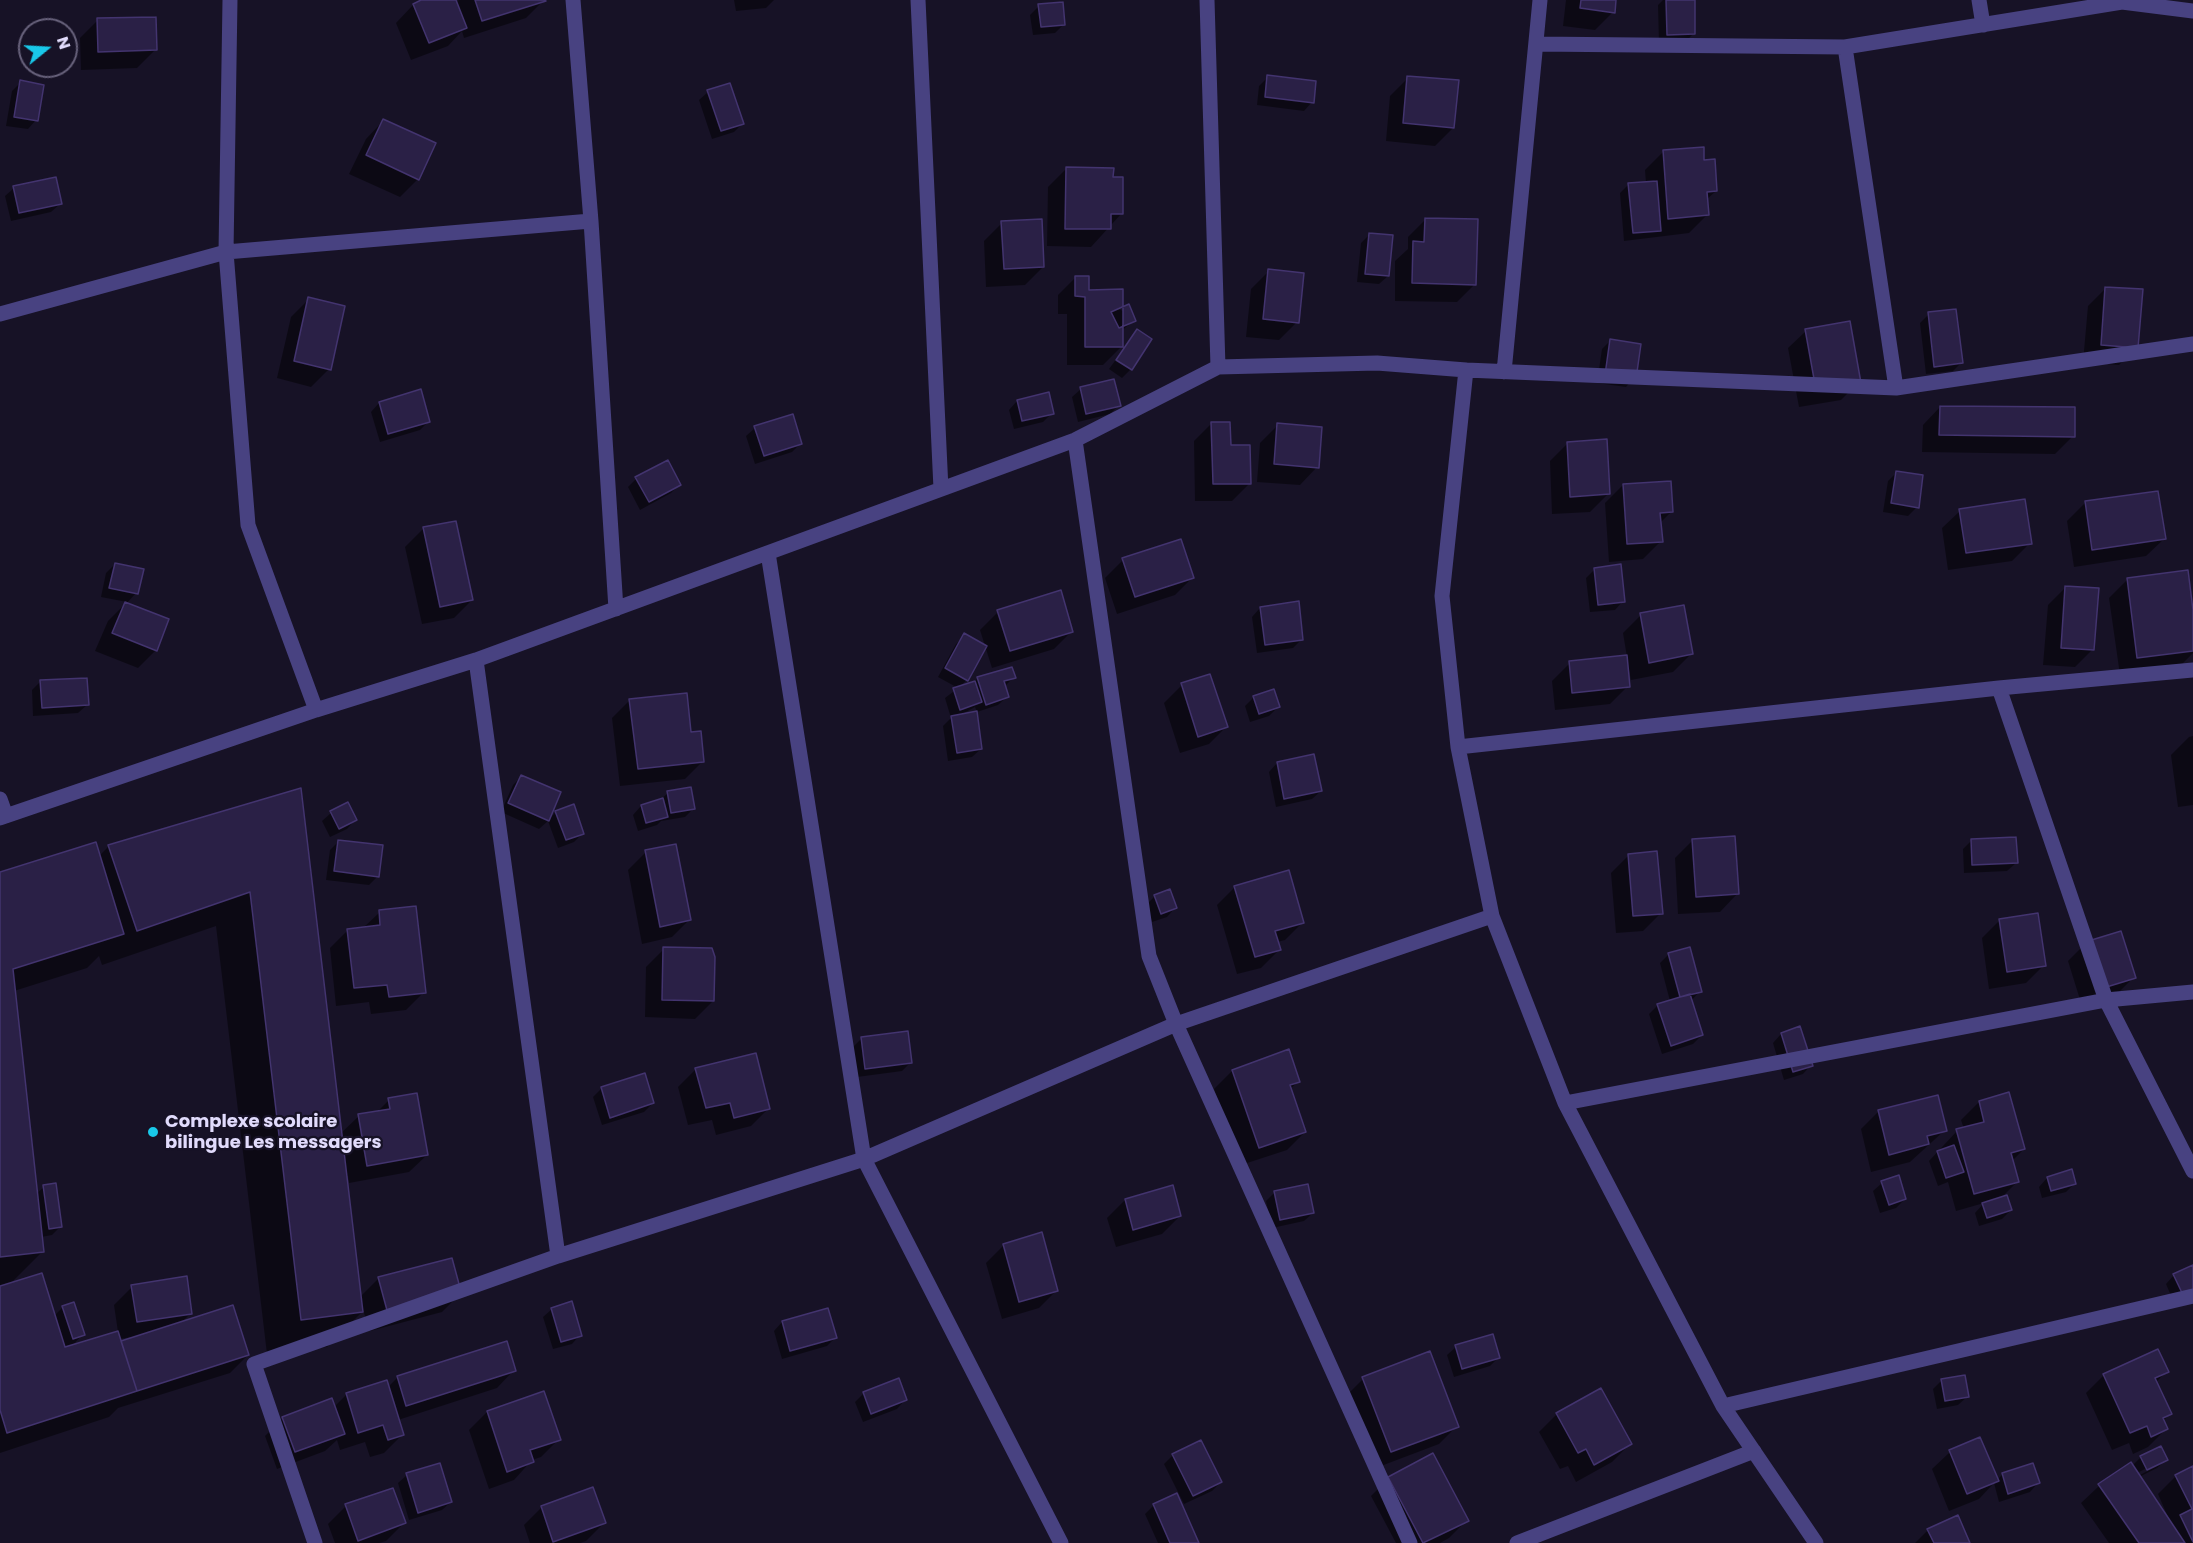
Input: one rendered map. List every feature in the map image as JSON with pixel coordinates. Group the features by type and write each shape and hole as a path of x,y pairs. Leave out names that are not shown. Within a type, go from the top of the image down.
{"street":[{"path":"230,0 226,252 248,525 316,710"},
{"path":"573,0 591,221 616,609"},
{"path":"918,0 940,489"},
{"path":"1208,0 1218,368"},
{"path":"1504,372 1540,0"},
{"path":"1979,0 1983,24"},
{"path":"1536,44 1845,47 2122,2 2193,11"},
{"path":"1845,47 1896,388"},
{"path":"0,314 226,252 591,221"},
{"path":"0,798 3,817 316,710 476,660 1075,440 1218,368 1377,363 1504,372 1896,388 2193,344"},
{"path":"1466,370 1442,596 1458,747 1492,916 1565,1103 1724,1406 1816,1543"},
{"path":"1075,440 1149,956 1176,1024 1410,1543"},
{"path":"768,553 864,1159 1061,1543"},
{"path":"476,660 558,1256"},
{"path":"1458,747 1999,688 2193,670"},
{"path":"1999,688 2106,1000 2193,1171"},
{"path":"315,1543 254,1364 558,1256 864,1159 1176,1024 1492,916"},
{"path":"1565,1103 2106,1000 2193,992"},
{"path":"1724,1406 2193,1296"},
{"path":"1518,1543 1754,1451"}],"building":[{"path":"421,0 456,0 467,28 429,43 413,4"},
{"path":"475,0 545,0 546,1 482,21"},
{"path":"1581,0 1616,0 1615,13 1580,8"},
{"path":"1666,0 1695,0 1695,34 1667,35"},
{"path":"1063,2 1065,25 1041,27 1038,4"},
{"path":"156,17 157,50 98,52 97,18"},
{"path":"1267,75 1316,81 1314,103 1265,97"},
{"path":"1407,76 1459,80 1454,128 1403,123"},
{"path":"20,80 44,85 38,121 14,117"},
{"path":"730,83 744,124 721,131 707,90"},
{"path":"383,119 436,143 419,180 366,155"},
{"path":"1704,147 1704,160 1715,159 1717,191 1707,192 1709,215 1668,219 1663,150"},
{"path":"1066,167 1114,168 1113,177 1123,177 1123,214 1111,214 1111,229 1065,229"},
{"path":"56,177 62,204 19,213 13,186"},
{"path":"1657,181 1661,231 1633,233 1628,183"},
{"path":"1425,218 1478,219 1476,285 1412,283 1413,241 1424,242"},
{"path":"1042,219 1044,267 1004,269 1001,221"},
{"path":"1369,233 1393,235 1389,276 1365,274"},
{"path":"1268,269 1304,273 1299,323 1263,319"},
{"path":"1075,276 1089,276 1089,290 1123,289 1123,347 1085,347 1085,297 1075,296"},
{"path":"2105,287 2143,289 2138,348 2101,345"},
{"path":"308,297 345,306 331,370 294,361"},
{"path":"1129,304 1136,321 1119,328 1111,312"},
{"path":"1956,309 1963,363 1934,367 1928,312"},
{"path":"1850,321 1861,383 1816,390 1805,329"},
{"path":"1137,329 1152,339 1132,370 1116,360"},
{"path":"1610,339 1641,344 1636,379 1605,375"},
{"path":"1114,379 1121,406 1086,414 1080,387"},
{"path":"421,389 430,422 388,434 379,402"},
{"path":"1049,392 1054,414 1022,421 1017,400"},
{"path":"1940,406 2075,407 2075,437 1939,435"},
{"path":"793,414 802,444 764,456 754,426"},
{"path":"1211,422 1230,422 1231,445 1250,445 1251,484 1213,484"},
{"path":"1277,423 1322,427 1319,468 1274,464"},
{"path":"1607,439 1610,494 1570,497 1567,442"},
{"path":"668,460 681,485 649,502 635,477"},
{"path":"1896,471 1923,475 1919,508 1891,503"},
{"path":"1671,481 1673,512 1660,513 1663,542 1627,544 1623,484"},
{"path":"2158,491 2166,539 2092,550 2085,501"},
{"path":"2025,499 2032,544 1966,553 1959,509"},
{"path":"456,521 473,600 440,607 423,527"},
{"path":"1181,539 1194,578 1135,597 1122,558"},
{"path":"115,563 144,569 138,594 109,588"},
{"path":"1621,564 1625,602 1598,605 1594,568"},
{"path":"2188,570 2193,610 2193,651 2137,658 2127,578"},
{"path":"2065,586 2099,588 2094,650 2061,648"},
{"path":"1061,590 1073,632 1010,651 997,610"},
{"path":"1299,601 1303,640 1265,645 1260,607"},
{"path":"125,602 169,619 157,651 112,633"},
{"path":"1684,605 1693,654 1649,663 1640,613"},
{"path":"964,633 987,646 968,681 945,668"},
{"path":"1627,655 1630,687 1572,693 1569,661"},
{"path":"1012,667 1016,678 1004,681 1009,697 986,705 977,677"},
{"path":"1210,674 1228,727 1198,737 1181,683"},
{"path":"87,678 89,705 42,708 40,680"},
{"path":"975,681 982,702 960,710 953,688"},
{"path":"1274,689 1280,707 1259,714 1253,696"},
{"path":"687,693 691,732 701,731 704,762 638,769 629,699"},
{"path":"977,711 982,749 957,753 951,716"},
{"path":"1314,754 1322,791 1284,799 1277,762"},
{"path":"521,775 561,792 549,821 508,803"},
{"path":"691,787 695,809 671,813 667,791"},
{"path":"301,788 363,1312 301,1320 250,892 137,931 108,845"},
{"path":"663,798 668,817 646,823 641,805"},
{"path":"348,802 357,820 339,829 330,811"},
{"path":"574,804 584,834 566,840 555,811"},
{"path":"1735,836 1739,894 1696,897 1692,839"},
{"path":"2016,837 2018,863 1972,865 1971,839"},
{"path":"338,840 383,845 379,877 334,871"},
{"path":"96,842 124,934 13,969 44,1252 0,1257 0,872"},
{"path":"676,844 691,920 660,927 645,850"},
{"path":"1657,851 1663,914 1633,916 1628,854"},
{"path":"1289,870 1304,923 1275,931 1281,950 1255,957 1234,886"},
{"path":"1170,889 1177,908 1161,914 1154,895"},
{"path":"416,906 426,993 389,997 387,985 354,988 347,929 380,925 379,910"},
{"path":"2038,913 2046,966 2007,972 1999,919"},
{"path":"2121,931 2136,978 2100,989 2085,942"},
{"path":"663,947 712,948 715,957 714,1001 662,1000"},
{"path":"1690,947 1702,992 1680,997 1668,953"},
{"path":"1690,994 1703,1035 1671,1046 1657,1004"},
{"path":"1800,1026 1813,1066 1793,1072 1781,1033"},
{"path":"908,1031 912,1063 865,1069 861,1037"},
{"path":"1289,1049 1300,1082 1290,1085 1306,1132 1259,1148 1232,1070"},
{"path":"756,1053 770,1109 734,1118 730,1103 706,1108 695,1068"},
{"path":"645,1073 654,1103 610,1118 601,1087"},
{"path":"2009,1092 2025,1149 2011,1153 2019,1182 1974,1194 1956,1129 1984,1122 1979,1101"},
{"path":"417,1093 428,1155 367,1166 358,1114 390,1109 388,1098"},
{"path":"1938,1095 1947,1131 1927,1136 1929,1144 1889,1155 1878,1110"},
{"path":"1954,1145 1964,1172 1946,1178 1937,1151"},
{"path":"2072,1169 2076,1184 2051,1191 2047,1177"},
{"path":"1899,1175 1906,1199 1889,1205 1881,1181"},
{"path":"56,1183 62,1227 49,1229 43,1185"},
{"path":"1308,1184 1314,1213 1280,1220 1274,1191"},
{"path":"1173,1185 1181,1216 1133,1230 1125,1199"},
{"path":"2007,1195 2012,1210 1987,1218 1982,1203"},
{"path":"1042,1232 1058,1291 1019,1302 1003,1244"},
{"path":"452,1258 462,1295 388,1314 378,1277"},
{"path":"2193,1265 2193,1293 2184,1297 2173,1274"},
{"path":"42,1273 65,1347 118,1331 137,1391 7,1433 0,1410 0,1286"},
{"path":"187,1276 192,1314 137,1322 131,1285"},
{"path":"572,1301 582,1336 561,1342 551,1308"},
{"path":"74,1302 85,1335 73,1339 62,1306"},
{"path":"233,1305 249,1355 137,1391 121,1341"},
{"path":"828,1308 837,1338 790,1351 782,1321"},
{"path":"1493,1334 1500,1358 1462,1369 1455,1345"},
{"path":"507,1341 516,1371 406,1406 397,1376"},
{"path":"2158,1349 2169,1372 2155,1378 2172,1414 2163,1418 2168,1429 2151,1437 2147,1426 2130,1433 2103,1374"},
{"path":"1430,1351 1459,1427 1391,1452 1362,1377"},
{"path":"1965,1375 1969,1397 1945,1401 1941,1379"},
{"path":"899,1378 907,1400 871,1414 863,1392"},
{"path":"387,1380 404,1435 388,1440 383,1425 358,1433 346,1393"},
{"path":"1601,1388 1632,1444 1594,1465 1586,1449 1578,1453 1556,1413"},
{"path":"544,1391 561,1440 530,1450 534,1462 507,1472 487,1411"},
{"path":"332,1398 345,1434 295,1452 282,1417"},
{"path":"1980,1437 1999,1481 1967,1494 1949,1450"},
{"path":"1201,1440 1222,1482 1193,1496 1172,1454"},
{"path":"2161,1446 2168,1460 2147,1470 2140,1456"},
{"path":"1433,1453 1469,1521 1423,1543 1388,1477"},
{"path":"2131,1462 2185,1543 2139,1543 2098,1484"},
{"path":"440,1463 452,1502 418,1513 406,1473"},
{"path":"2033,1463 2040,1483 2008,1494 2002,1473"},
{"path":"2193,1466 2193,1542 2180,1515 2192,1509 2175,1475"},
{"path":"593,1487 606,1523 553,1542 541,1506"},
{"path":"393,1488 406,1523 358,1541 345,1504"},
{"path":"1177,1493 1199,1543 1170,1543 1153,1504"},
{"path":"1958,1515 1970,1543 1934,1543 1927,1529"}],"place":[{"name":"Complexe scolaire bilingue Les messagers","path":"153,1132"}]}
